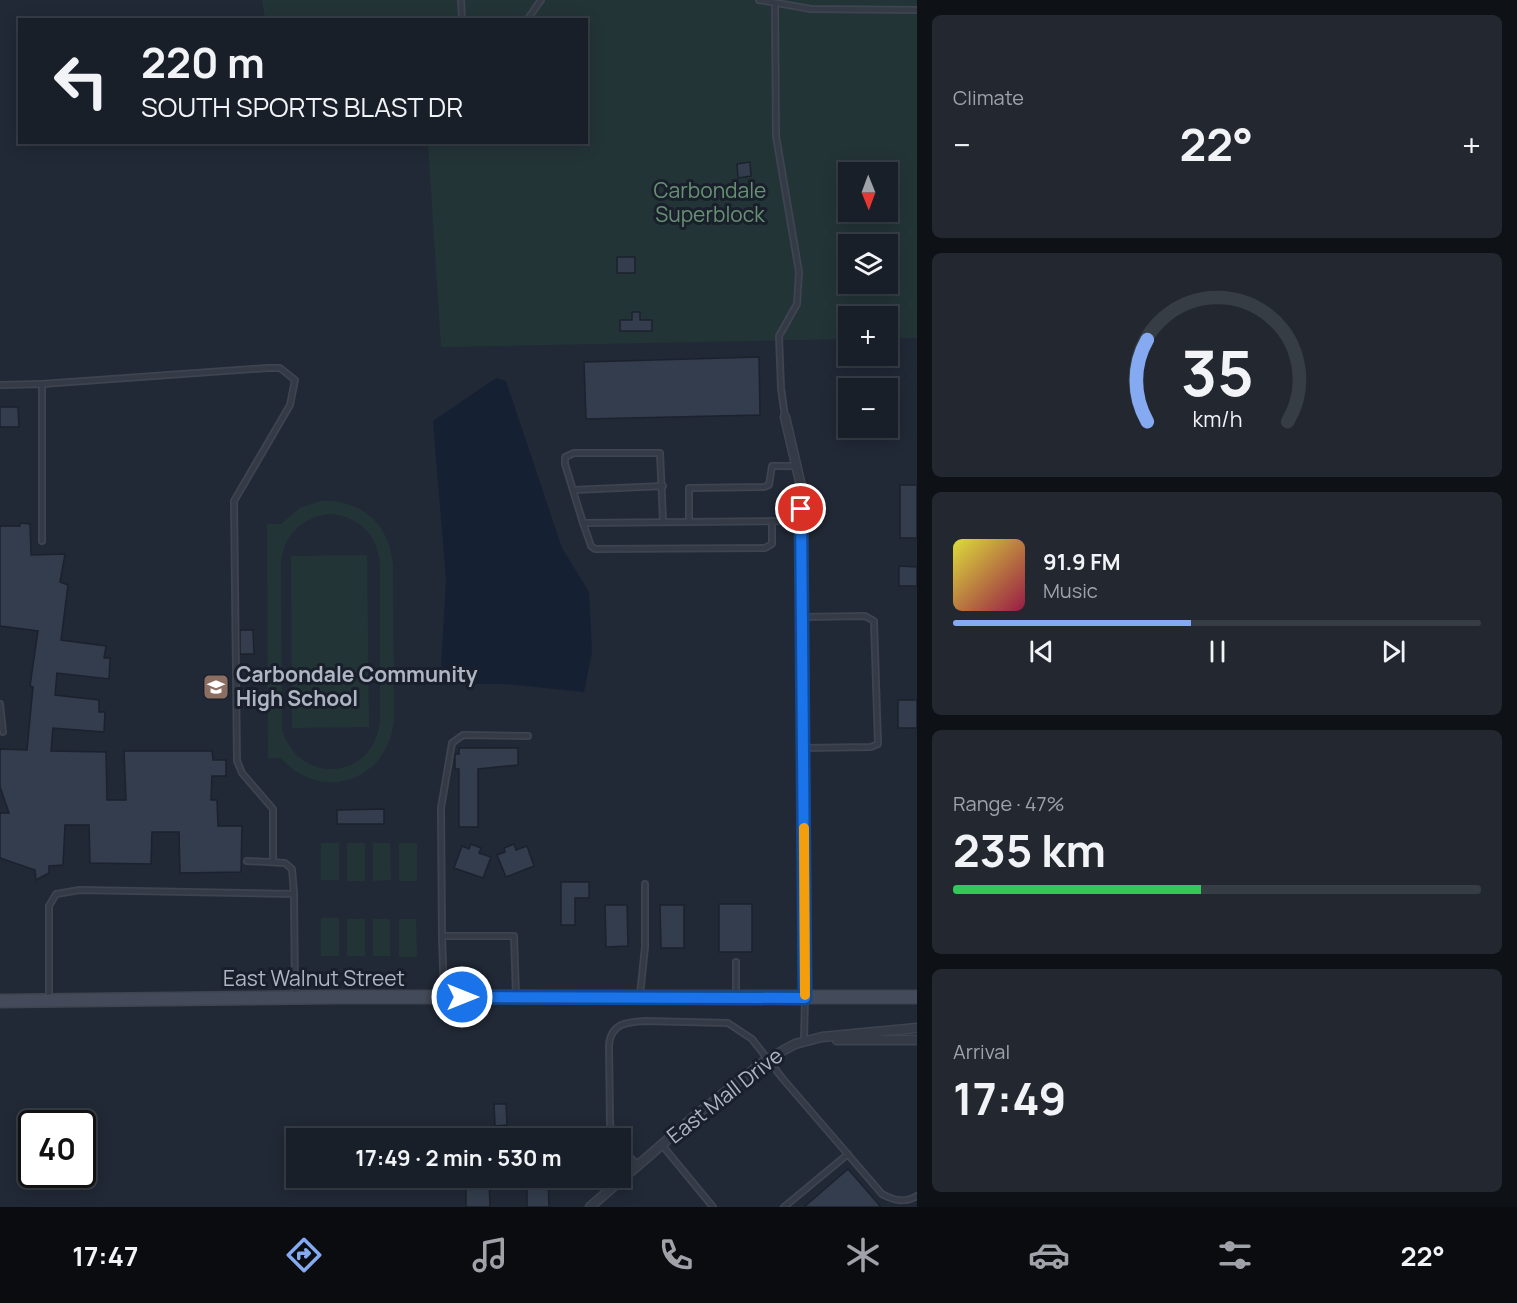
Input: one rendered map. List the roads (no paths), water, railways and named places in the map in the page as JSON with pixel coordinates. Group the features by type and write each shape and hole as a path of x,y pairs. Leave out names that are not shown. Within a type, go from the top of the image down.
{"street":[{"path":"785,417 801,486 800,617 801,734 804,748 805,998"},
{"name":"East Walnut Street","path":"0,1001 444,997 917,997"},
{"name":"East Mall Drive","path":"590,1207 662,1144 768,1059 806,1040 917,1028"},
{"path":"806,1040 917,1040"}],"lane":[{"path":"460,0 462,18"},
{"path":"528,18 541,0"},
{"path":"759,0 822,10 917,10"},
{"path":"775,4 776,136 799,272 797,304 779,336 781,388 785,417"},
{"path":"0,385 280,368 295,380 290,405 234,501 237,761 242,773 273,809 273,861"},
{"path":"42,384 42,541"},
{"path":"663,521 662,455 657,451 574,453 569,454 564,460 591,546 596,549 730,549 771,546 772,521"},
{"path":"689,521 689,488 764,487 769,485 772,466 797,466"},
{"path":"573,490 663,486"},
{"path":"583,523 800,521"},
{"path":"800,617 865,616 874,621 878,744 871,747 804,748"},
{"path":"0,704 3,732"},
{"path":"444,997 441,808 452,743 463,735 528,736"},
{"path":"247,861 285,862 292,869 295,998"},
{"path":"640,997 640,978 645,947 645,884"},
{"path":"49,1001 49,906 56,894 80,890 294,894"},
{"path":"442,936 514,936 516,997"},
{"path":"736,962 736,998"},
{"path":"805,998 806,1040"},
{"path":"610,1128 609,1044 610,1034 616,1028 624,1024 645,1021 728,1023 752,1039 885,1196 893,1200 907,1201 917,1196"},
{"path":"662,1144 713,1207"},
{"path":"784,1207 848,1154"},
{"path":"631,1159 637,1166"}],"water":[{"path":"496,378 506,381 562,548 589,592 592,652 584,692 505,684 454,684 441,665 446,581 433,421"}],"place":[{"name":"Carbondale Community High School","path":"216,687"}],"park label":[{"name":"Carbondale Superblock","path":"710,203"}]}
